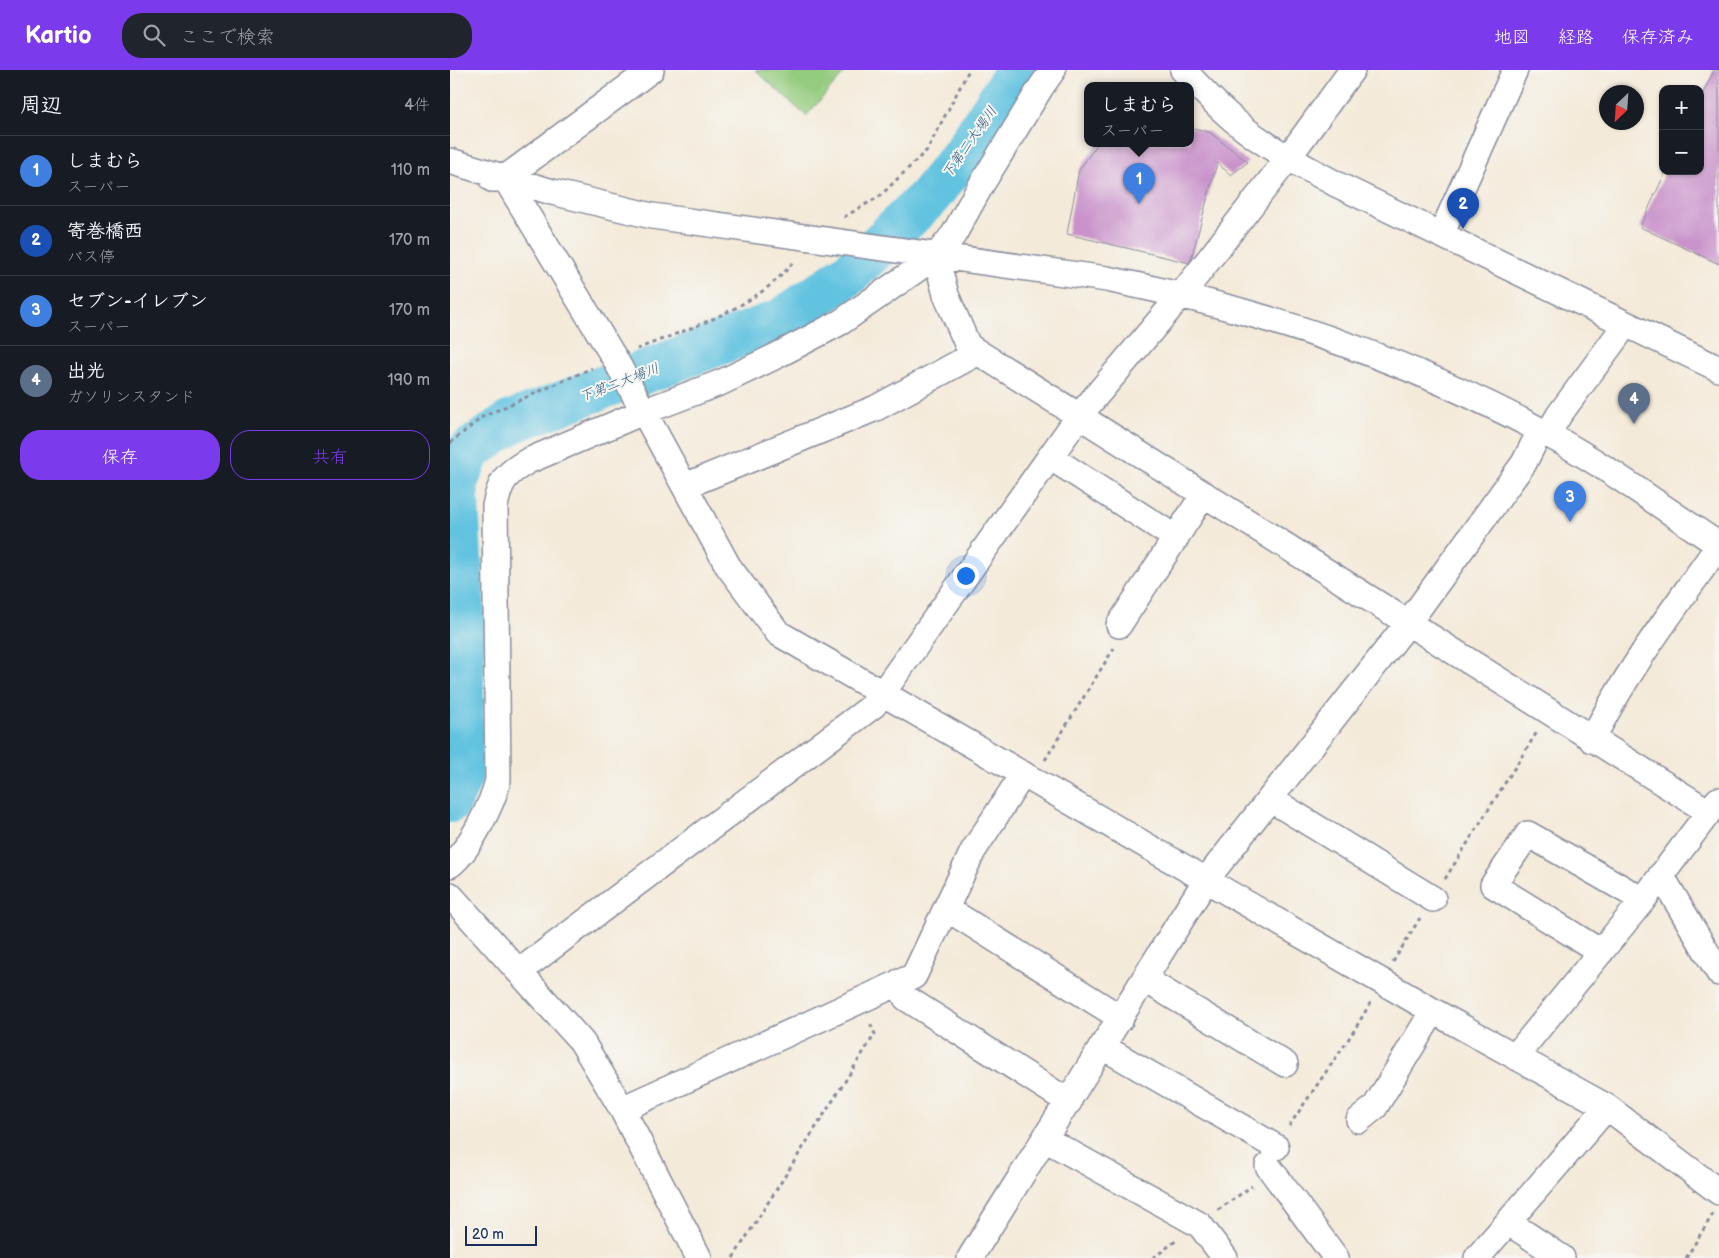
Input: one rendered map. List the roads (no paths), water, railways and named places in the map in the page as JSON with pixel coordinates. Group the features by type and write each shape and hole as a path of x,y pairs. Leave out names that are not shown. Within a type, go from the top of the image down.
{"street":[{"path":"450,179 458,181 505,178 651,70"},
{"path":"450,865 463,850 485,814 494,795 498,780 495,506 500,483 513,469 640,408 722,382 841,322 936,256 954,234 980,187 1041,87 1054,70"},
{"path":"1183,70 1226,113 1261,141 1288,158 1441,235 1719,369"},
{"path":"520,971 874,704 883,694 1079,416 1182,294 1288,158 1352,70"},
{"path":"1441,235 1515,70"},
{"path":"450,161 505,178 652,216 1107,279 1182,294 1281,321 1354,346 1424,373 1544,432 1719,545 1662,626 1606,712 1592,740"},
{"path":"505,178 615,359 640,408 728,566 778,633 1433,1011 1607,1107 1719,1199"},
{"path":"936,256 946,295 968,346 977,353 1204,494 1592,740 1714,805 1602,952 1515,1057"},
{"path":"970,1258 1206,880 1408,623 1524,464 1544,432 1559,415 1626,324"},
{"path":"685,486 876,408 977,353"},
{"path":"1050,457 1176,538"},
{"path":"1120,624 1204,494"},
{"path":"622,1109 914,976 973,852 1023,774"},
{"path":"1270,799 1433,899"},
{"path":"1602,952 1493,885 1528,834 1643,900"},
{"path":"1661,876 1719,973"},
{"path":"450,895 582,1042 622,1109 699,1258"},
{"path":"960,917 1121,1018"},
{"path":"1144,980 1285,1064"},
{"path":"899,982 906,998 1069,1102"},
{"path":"1359,1120 1374,1107 1433,1011"},
{"path":"1103,1047 1272,1156 1336,1258"},
{"path":"1477,1258 1607,1107"},
{"path":"1046,1138 1200,1225 1225,1258"},
{"path":"1508,1222 1562,1258"}],"waterway":[{"name":"下第二大場川","path":"450,801 461,776 463,615 456,482 470,450 511,422 782,320 849,274 928,198 965,152 1018,70"}],"place":[{"name":"しまむら","path":"1139,204"},
{"name":"寄巻橋西","path":"1463,229"},
{"name":"出光","path":"1634,424"},
{"name":"セブン-イレブン","path":"1570,522"}]}
